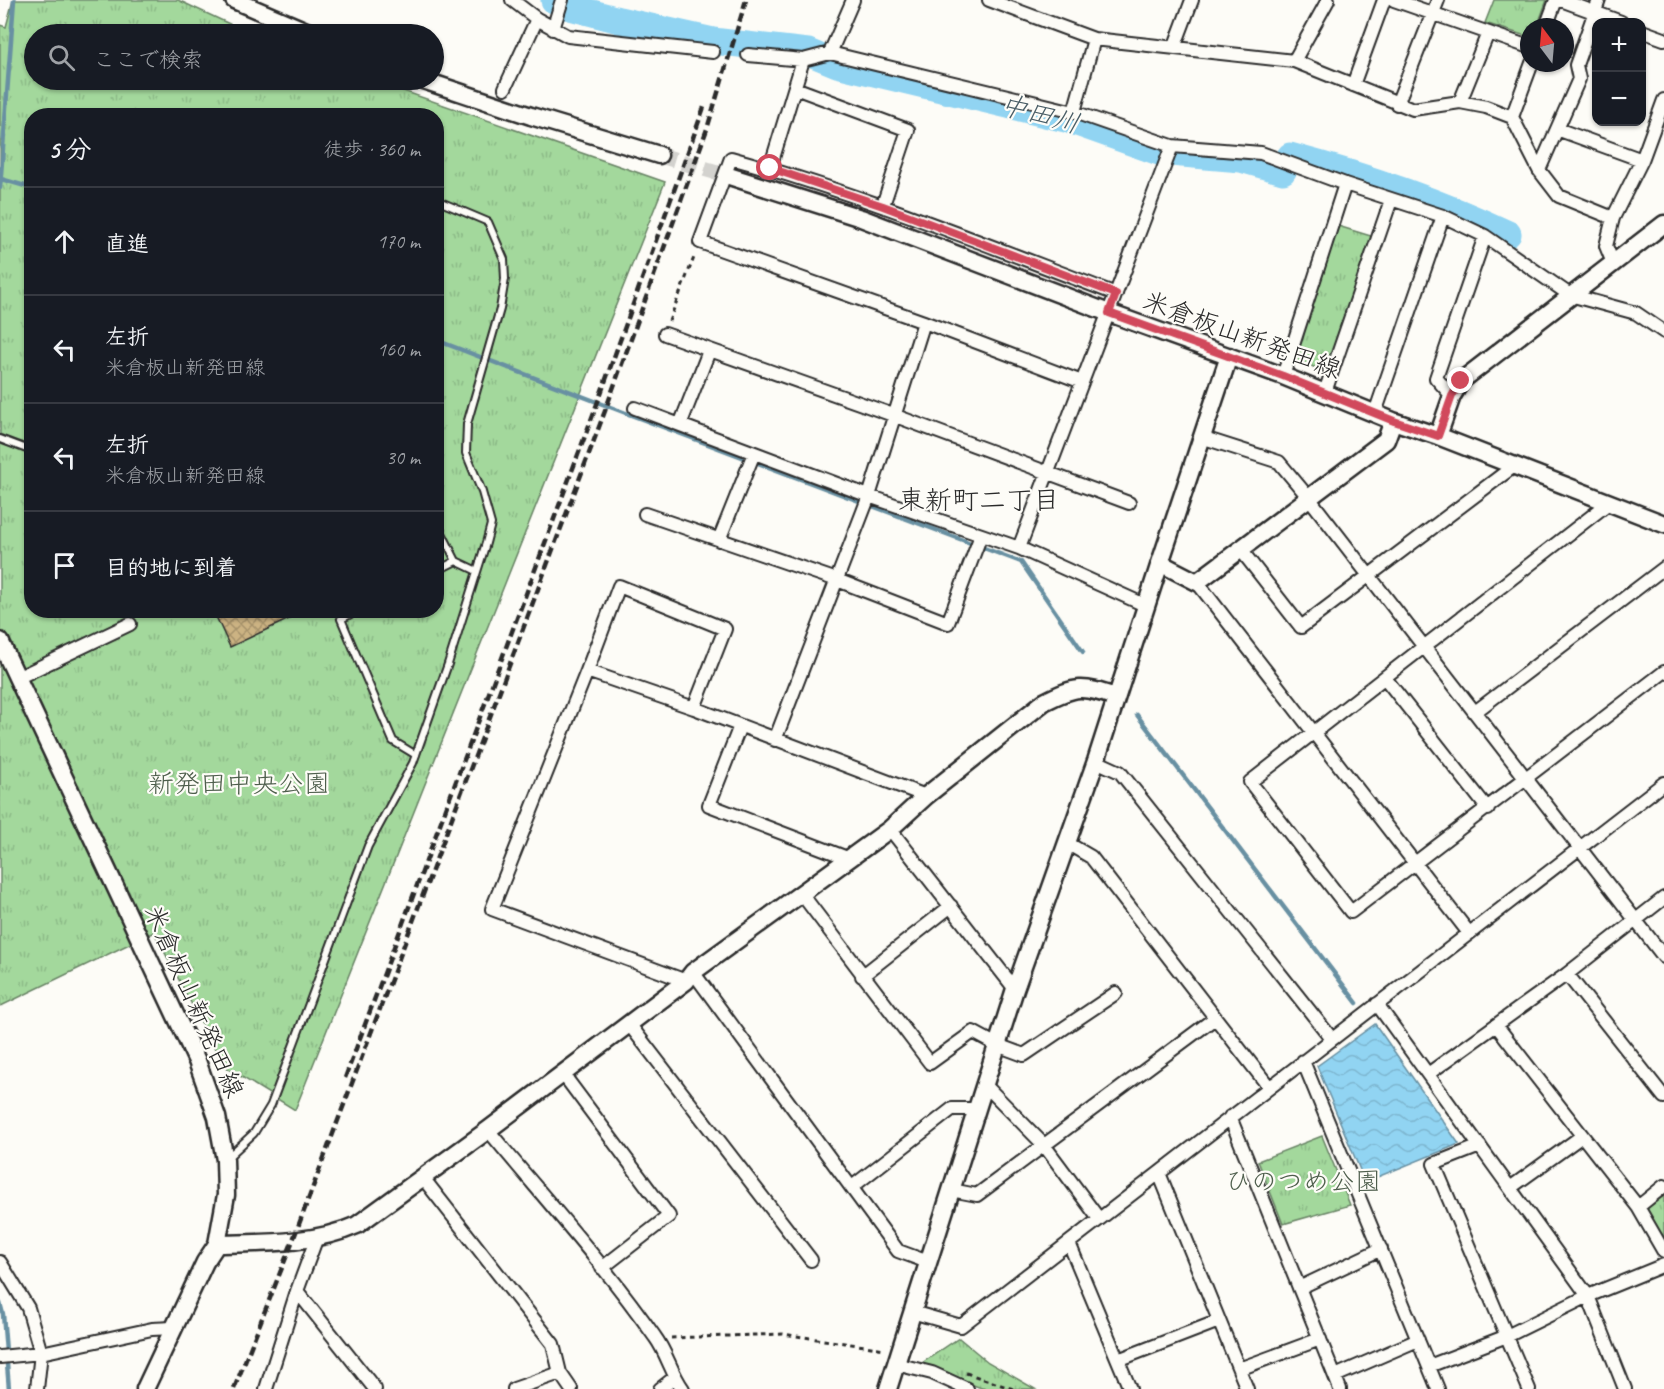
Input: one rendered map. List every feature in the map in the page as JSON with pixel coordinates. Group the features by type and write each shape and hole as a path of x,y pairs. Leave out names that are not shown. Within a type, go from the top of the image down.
{"street":[{"path":"234,0 290,24"},
{"path":"512,0 537,19 568,36 713,52"},
{"path":"553,28 562,0"},
{"path":"830,53 853,0"},
{"path":"989,0 1011,4 1094,39 1294,61 1413,109 1460,102 1486,107 1512,117 1539,170 1559,196 1613,218"},
{"path":"1174,48 1192,0"},
{"path":"1294,61 1328,0"},
{"path":"1353,85 1384,0"},
{"path":"1394,0 1520,44"},
{"path":"1397,104 1438,0"},
{"path":"1549,18 1556,0"},
{"path":"1561,0 1597,6 1615,18"},
{"path":"1539,170 1579,79 1576,65 1597,6"},
{"path":"506,88 537,19"},
{"path":"1460,102 1488,33"},
{"path":"1646,33 1664,39"},
{"path":"1074,112 1094,39"},
{"path":"748,55 803,60 830,53 1074,112 1172,146 1261,153 1391,200 1443,216 1485,236 1570,295 1636,313 1664,333"},
{"path":"770,168 803,60"},
{"path":"1512,117 1529,72"},
{"path":"444,87 658,155"},
{"path":"795,88 908,130 883,206"},
{"path":"1613,262 1606,246 1613,218 1642,160 1664,100"},
{"path":"1557,129 1642,160"},
{"path":"1019,548 1172,146"},
{"path":"1082,382 924,322 700,242 731,158 770,168 883,206 1116,294"},
{"name":"米倉板山新発田線","path":"729,176 861,218 1109,313 1325,392 1394,421 1664,524"},
{"path":"1283,376 1345,184"},
{"path":"1325,392 1391,200"},
{"path":"1375,413 1443,216"},
{"path":"1438,436 1452,396 1461,381 1664,224"},
{"path":"1452,396 1436,378 1485,236"},
{"path":"775,740 869,495 924,322"},
{"path":"665,334 893,415 1129,503"},
{"path":"680,425 709,351"},
{"path":"888,1389 1015,989 1096,762 1229,356"},
{"path":"635,408 1019,548 1147,606"},
{"path":"1197,582 1386,440 1394,421"},
{"path":"1201,437 1279,462 1664,957"},
{"path":"719,540 754,453"},
{"path":"1241,550 1301,627 1514,466"},
{"path":"1610,502 1250,782 1351,912 1664,672"},
{"path":"645,514 837,580 948,622 981,535"},
{"path":"1160,563 1197,582 1469,933"},
{"path":"1475,712 1664,568"},
{"path":"694,708 725,629 619,586 492,909 689,977 852,1187 898,1251 928,1262"},
{"path":"17,678 130,624"},
{"name":"米倉板山新発田線","path":"0,642 197,1061 217,1117 225,1160 226,1195 217,1244 205,1262 145,1389"},
{"path":"587,671 694,708 926,796"},
{"path":"1385,678 1488,809"},
{"path":"217,1244 261,1243 317,1237 339,1233 357,1225 488,1130 801,893 890,829 926,796 1044,702 1064,692 1087,688 1116,697"},
{"path":"740,726 709,805 850,859"},
{"path":"1096,762 1120,772 1332,1039"},
{"path":"912,1312 961,1326 1664,783"},
{"path":"890,829 1015,989"},
{"path":"1067,843 1091,857 1269,1087"},
{"path":"801,893 930,1063 973,1032 997,1045 1024,1055 1116,993"},
{"path":"1428,1074 1567,974 1664,898"},
{"path":"862,976 951,906"},
{"path":"1567,974 1664,1097"},
{"path":"1377,1004 1588,1296 1625,1389"},
{"path":"951,1190 977,1195 1215,1018"},
{"path":"629,1024 811,1260"},
{"path":"1496,1025 1638,1207 1664,1252"},
{"path":"1303,1061 1438,1389"},
{"path":"563,1074 669,1216 602,1268"},
{"path":"985,1085 1044,1145 1099,1219"},
{"path":"852,1187 952,1109 977,1109"},
{"path":"1230,1118 1340,1389"},
{"path":"488,1130 602,1268 657,1339 674,1378 683,1389"},
{"path":"1510,1188 1582,1136"},
{"path":"1480,1146 1434,1164 1528,1389"},
{"path":"1159,1173 1247,1389"},
{"path":"423,1178 553,1344 560,1373 571,1389"},
{"path":"1638,1207 1664,1186"},
{"path":"266,1389 317,1237"},
{"path":"1069,1243 1130,1389"},
{"path":"1299,1288 1381,1249"},
{"path":"0,1262 28,1308 41,1353 37,1389"},
{"path":"1429,1366 1507,1336 1588,1296 1664,1265"},
{"path":"297,1292 375,1389"},
{"path":"1118,1360 1219,1321"},
{"path":"0,1358 41,1353 152,1329 173,1328"},
{"path":"1239,1369 1320,1339"},
{"path":"1335,1376 1418,1340"},
{"path":"898,1358 966,1389"},
{"path":"514,1389 560,1373"},
{"path":"660,1389 674,1378"}],"lane":[{"path":"225,1160 254,1133 270,1105 368,846 416,755 448,664 491,524 482,492 466,453 467,424 500,309 505,279 504,259 488,222 444,203"},
{"path":"0,439 24,447"},
{"path":"444,538 456,561 477,571"},
{"path":"444,567 456,561"},
{"path":"343,618 341,619 393,741 416,755"}],"path":[{"path":"665,334 700,242"},
{"path":"657,1339 783,1335 898,1358"},
{"path":"962,1371 1013,1389"}],"green space":[{"name":"新発田中央公園","path":"13,0 178,0 230,24 24,24 24,90 401,90 665,182 295,1110 224,1066 154,932 1,1006 0,1004 0,25 6,27"},
{"path":"1494,0 1547,0 1540,18 1520,18 1520,34 1485,23"},
{"path":"1338,226 1374,237 1327,372 1295,360"},
{"name":"ひのつめ公園","path":"1322,1136 1350,1205 1283,1224 1258,1161"},
{"path":"1664,1196 1664,1239 1646,1209"},
{"path":"959,1338 988,1362 1035,1389 984,1389 919,1365"}],"water":[{"path":"1375,1024 1459,1144 1365,1182 1317,1066"}],"building":[{"path":"217,618 291,618 230,647"}],"waterway":[{"path":"0,188 14,0"},
{"name":"中田川","path":"554,0 566,6 619,20 713,41 808,52 837,64 1066,119 1159,152 1241,159 1283,171 1290,156 1401,190 1508,234"},
{"path":"1,179 24,186"},
{"path":"444,343 1021,562 1083,652"},
{"path":"1137,715 1357,1003"},
{"path":"0,1303 3,1314 9,1389"}],"tunnel":[{"path":"659,155 729,176"}],"railway":[{"path":"234,1389 293,1240 605,411 707,129 746,0"},
{"path":"345,1078 600,396 704,107"}],"district":[{"name":"東新町二丁目","path":"979,500"}],"route":[{"path":"770,168 883,206 1116,294 1109,313 1283,376 1394,421 1438,436 1452,396 1461,381"}]}
